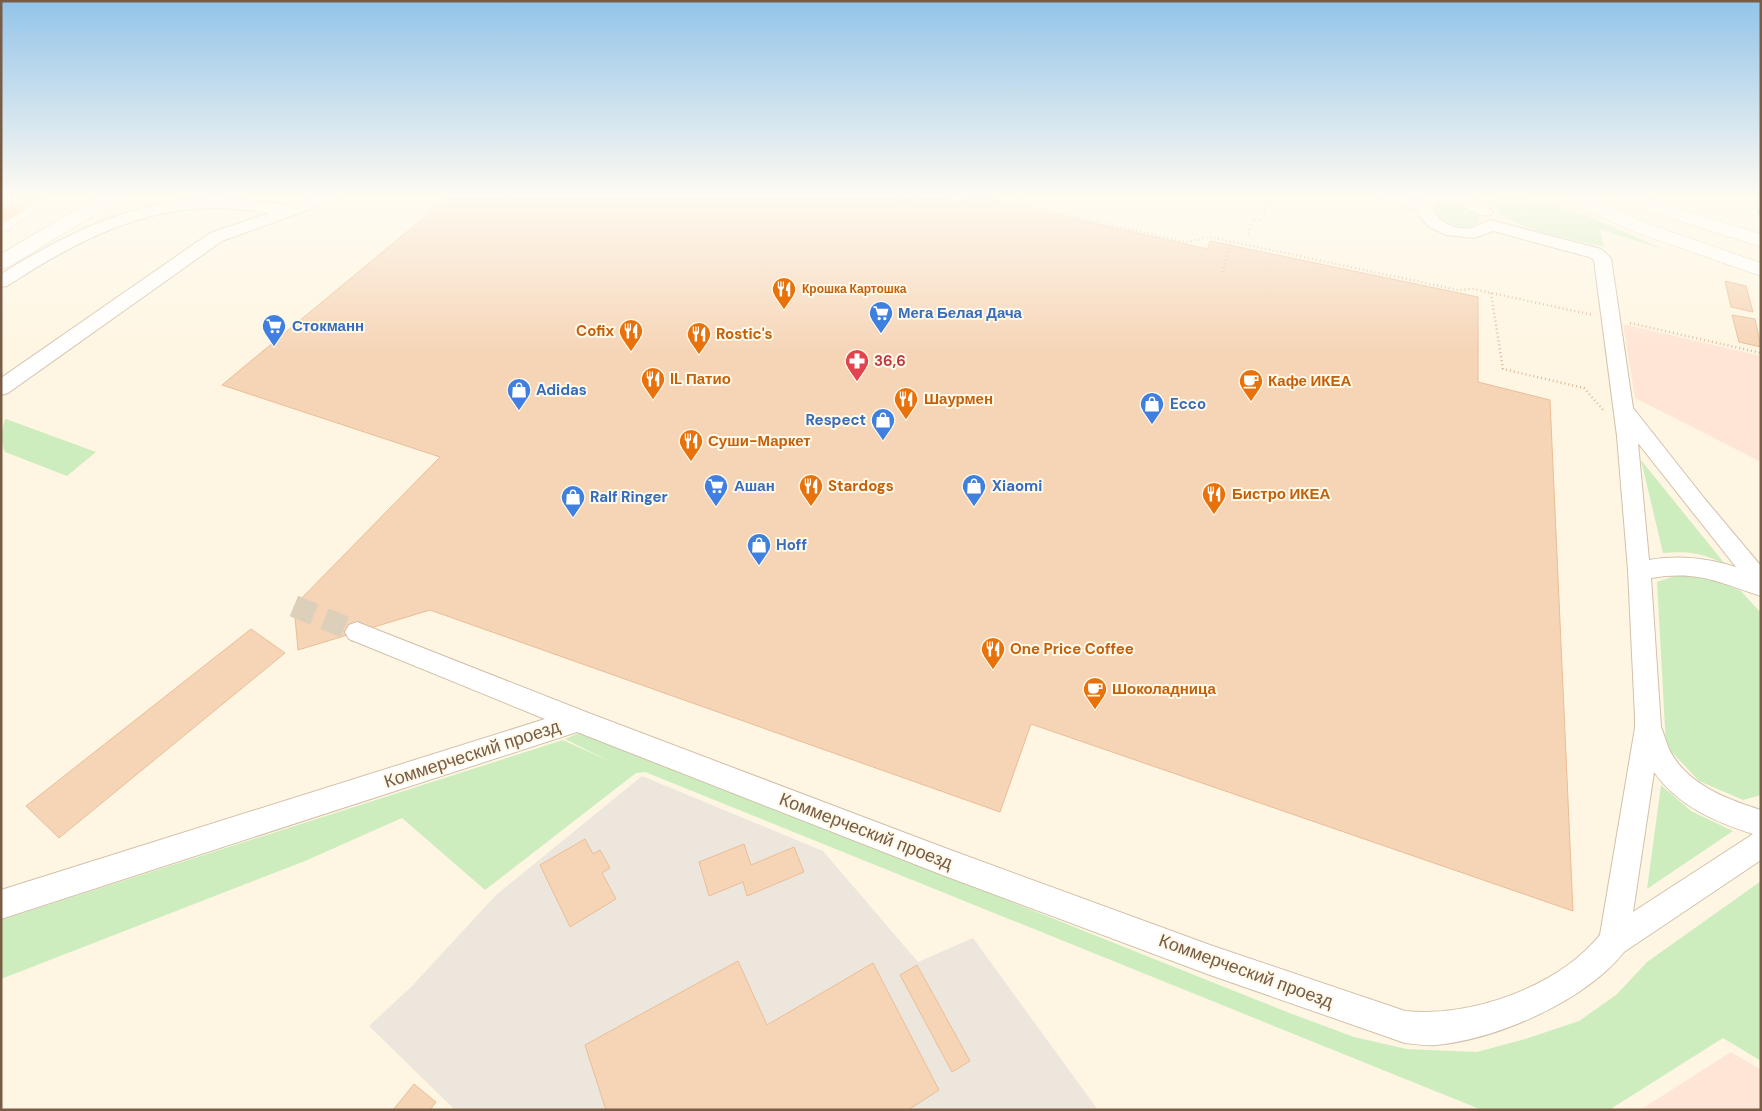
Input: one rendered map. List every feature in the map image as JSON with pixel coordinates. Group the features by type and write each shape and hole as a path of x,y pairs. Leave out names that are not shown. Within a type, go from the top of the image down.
{"main road":[{"path":"1,263 26,248"},
{"path":"1698,248 1761,270"},
{"path":"1735,248 1761,256"}],"street":[{"path":"1,282 59,248"},
{"path":"191,254 196,248"},
{"path":"1,388 200,248"},
{"path":"1579,248 1595,253 1602,258 1624,411 1639,570 1648,728 1614,942"},
{"path":"1624,411 1696,504 1761,582"},
{"path":"1639,570 1673,565 1699,566 1726,572 1761,587"},
{"path":"357,632 576,720"},
{"name":"Коммерческий проезд","path":"1,905 576,720 1210,960 1405,1028 1437,1030 1469,1023 1519,1008 1554,992 1608,952 1614,942 1761,844"},
{"path":"1648,728 1661,760 1671,774 1689,791 1714,807 1761,823"}],"path":[{"path":"1222,272 1229,248"},
{"path":"1259,248 1462,291 1473,289 1761,353"}],"shaded area":[{"path":"1623,324 1761,356 1761,462 1635,398"},
{"path":"642,776 823,851 918,962 973,938 1098,1110 455,1110 369,1026 412,986 496,895"},
{"path":"1731,1052 1761,1070 1761,1110 1640,1110"}],"green space":[{"path":"5,419 96,452 67,476 5,452 2,436"},
{"path":"1641,460 1725,564 1709,557 1695,554 1680,552 1663,553"},
{"path":"1677,575 1709,577 1741,591 1761,613 1761,795 1743,800 1699,781 1666,746 1657,582"},
{"path":"584,731 1287,1012 1354,1037 1407,1049 1477,1052 1525,1039 1579,1021 1616,995 1647,962 1761,881 1761,1061 1723,1038 1609,1110 1482,1110 645,772 636,773 485,890 402,818 305,861 1,979 1,920 563,740 611,762 565,739"},
{"path":"1661,785 1691,811 1733,831 1647,889"}],"building":[{"path":"387,248 1243,248 1478,297 1478,382 1550,400 1573,911 1031,724 1000,812 430,610 298,650 294,606 440,457 222,385"},
{"path":"1725,281 1746,286 1753,312 1731,307"},
{"path":"1732,315 1755,319 1761,347 1739,342"},
{"path":"251,629 285,653 59,838 26,806"},
{"path":"585,839 593,854 600,850 610,868 602,873 616,899 570,927 540,865"},
{"path":"744,844 751,865 794,847 804,872 747,896 743,882 709,896 699,862"},
{"path":"738,961 767,1025 873,963 939,1090 908,1110 606,1110 585,1045"},
{"path":"917,965 970,1061 952,1072 900,975"},
{"path":"414,1084 436,1102 430,1110 393,1110"}],"tunnel":[{"path":"294,606 357,632"}],"place":[{"name":"Крошка Картошка","path":"784,310"},
{"name":"Мега Белая Дача","path":"881,334"},
{"name":"Стокманн","path":"274,347"},
{"name":"Cofix","path":"631,352"},
{"name":"Rostic's","path":"699,355"},
{"name":"36,6","path":"857,382"},
{"name":"IL Патио","path":"653,400"},
{"name":"Кафе ИКЕА","path":"1251,402"},
{"name":"Adidas","path":"519,411"},
{"name":"Шаурмен","path":"906,420"},
{"name":"Ecco","path":"1152,425"},
{"name":"Respect","path":"883,441"},
{"name":"Суши-Маркет","path":"691,462"},
{"name":"Ашан","path":"716,507"},
{"name":"Stardogs","path":"811,507"},
{"name":"Xiaomi","path":"974,507"},
{"name":"Бистро ИКЕА","path":"1214,515"},
{"name":"Ralf Ringer","path":"573,518"},
{"name":"Hoff","path":"759,566"},
{"name":"One Price Coffee","path":"993,670"},
{"name":"Шоколадница","path":"1095,710"}]}
